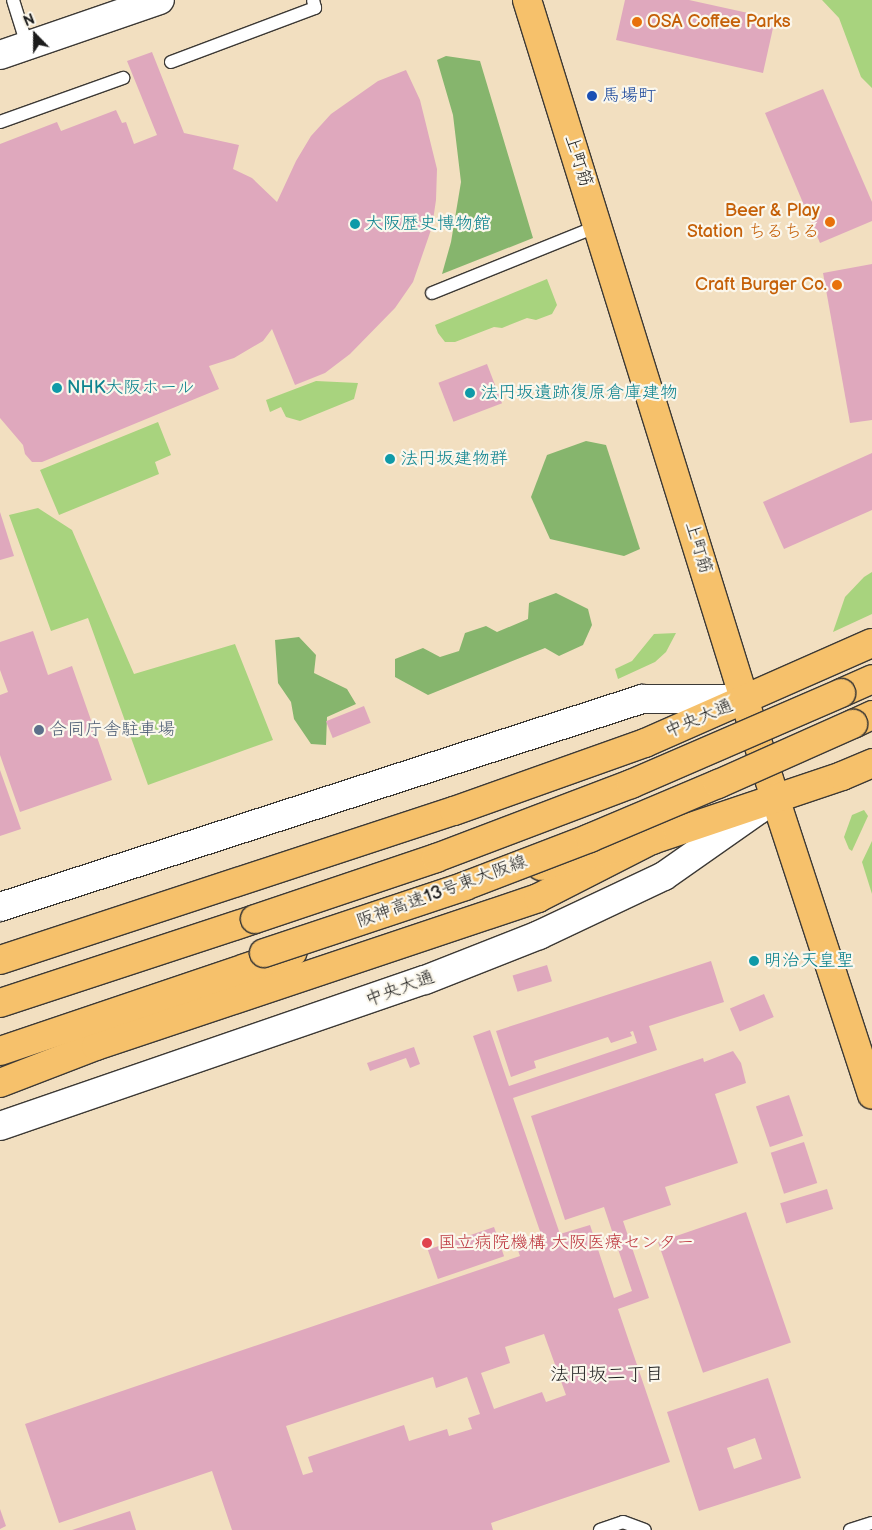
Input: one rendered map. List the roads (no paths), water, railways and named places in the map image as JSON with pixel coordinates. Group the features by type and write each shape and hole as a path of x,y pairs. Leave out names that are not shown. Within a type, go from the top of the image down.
{"main road":[{"name":"上町筋","path":"526,0 775,798 872,1095"},
{"name":"中央大通","path":"0,960 454,811 645,743 872,643"},
{"name":"阪神高速13号東大阪線","path":"0,1003 436,858 631,784 872,679"},
{"name":"阪神高速13号東大阪線","path":"0,1040 465,886 718,784 872,715"},
{"name":"中央大通","path":"407,927 532,868 652,840 842,776 872,763"},
{"path":"0,1051 407,927"},
{"path":"0,1083 407,927"}],"street":[{"path":"0,55 126,6 160,0"},
{"name":"中央大通","path":"0,907 642,699 745,699"},
{"name":"中央大通","path":"0,1126 416,984 539,935 664,876 775,798"}],"lane":[{"path":"13,0 27,45"},
{"path":"171,62 316,8 313,0"},
{"path":"0,122 123,78"},
{"path":"432,293 598,226"},
{"path":"600,1530 624,1522 646,1530"},
{"path":"850,1530 872,1522"}],"place":[{"name":"OSA Coffee Parks","path":"637,22"},
{"name":"馬場町","path":"592,96"},
{"name":"Beer & Play Station ちるちる","path":"830,222"},
{"name":"大阪歴史博物館","path":"355,224"},
{"name":"Craft Burger Co.","path":"837,285"},
{"name":"NHK大阪ホール","path":"57,388"},
{"name":"法円坂遺跡復原倉庫建物","path":"470,393"},
{"name":"法円坂建物群","path":"390,459"},
{"name":"合同庁舎駐車場","path":"39,730"},
{"name":"明治天皇聖","path":"754,961"},
{"name":"国立病院機構 大阪医療センター","path":"427,1243"}],"district":[{"name":"法円坂二丁目","path":"607,1375"}]}
